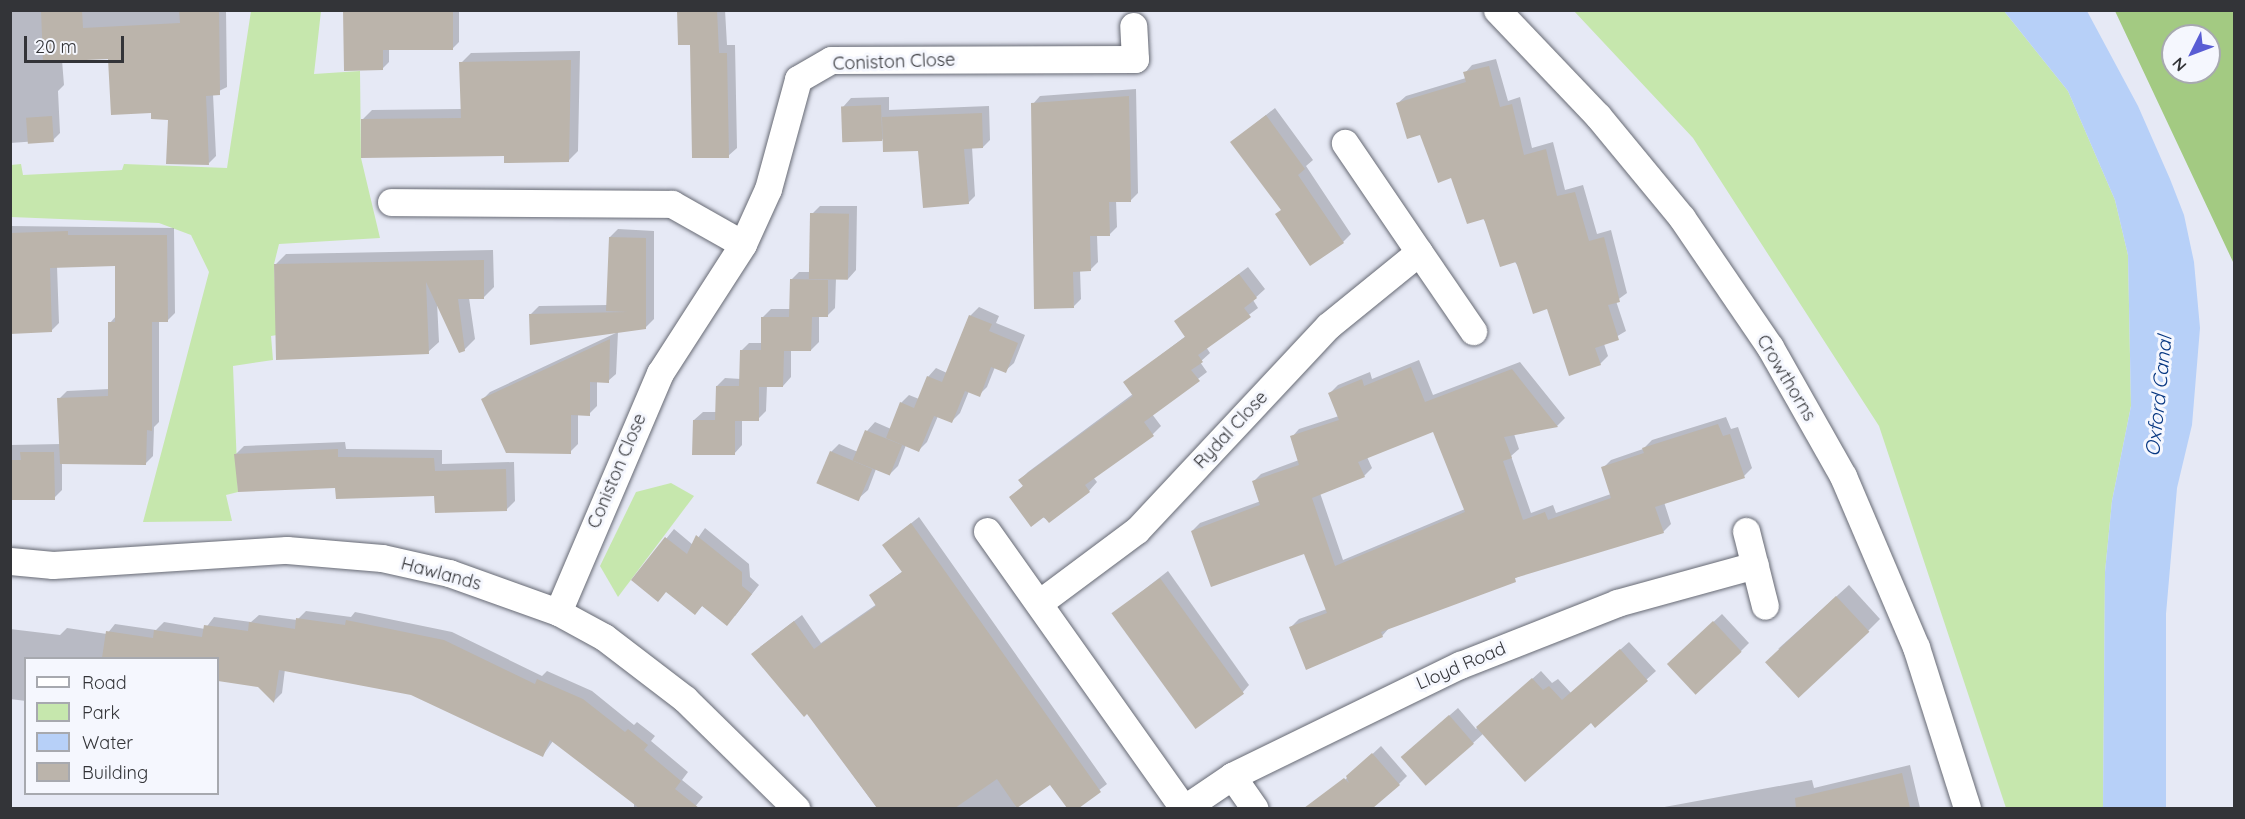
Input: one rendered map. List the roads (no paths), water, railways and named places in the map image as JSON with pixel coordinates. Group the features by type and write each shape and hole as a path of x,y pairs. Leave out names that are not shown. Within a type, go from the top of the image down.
{"street":[{"name":"Crowthorns","path":"1497,10 1598,116 1682,218 1770,347 1843,476 1889,583 1916,647 1967,808"},
{"name":"Coniston Close","path":"558,612 660,373 743,243 768,189 798,79 831,60 1135,59 1133,26"},
{"path":"1345,143 1473,331"},
{"path":"391,202 672,204 743,243"},
{"name":"Rydal Close","path":"1039,603 1137,530 1328,326 1419,252"},
{"path":"987,531 1184,808"},
{"path":"1746,531 1765,606"},
{"name":"Hawlands","path":"10,561 53,565 288,550 382,558 449,573 558,612 604,637 685,699 793,807"},
{"name":"Lloyd Road","path":"1184,808 1232,776 1471,660 1617,603 1755,565"},
{"path":"1232,776 1254,808"}],"water":[{"name":"Oxford Canal","path":"2004,11 2087,11 2138,106 2170,179 2184,215 2194,262 2200,328 2192,425 2177,488 2166,614 2166,808 2103,808 2105,572 2112,501 2131,406 2128,255 2115,200 2068,91"}]}
